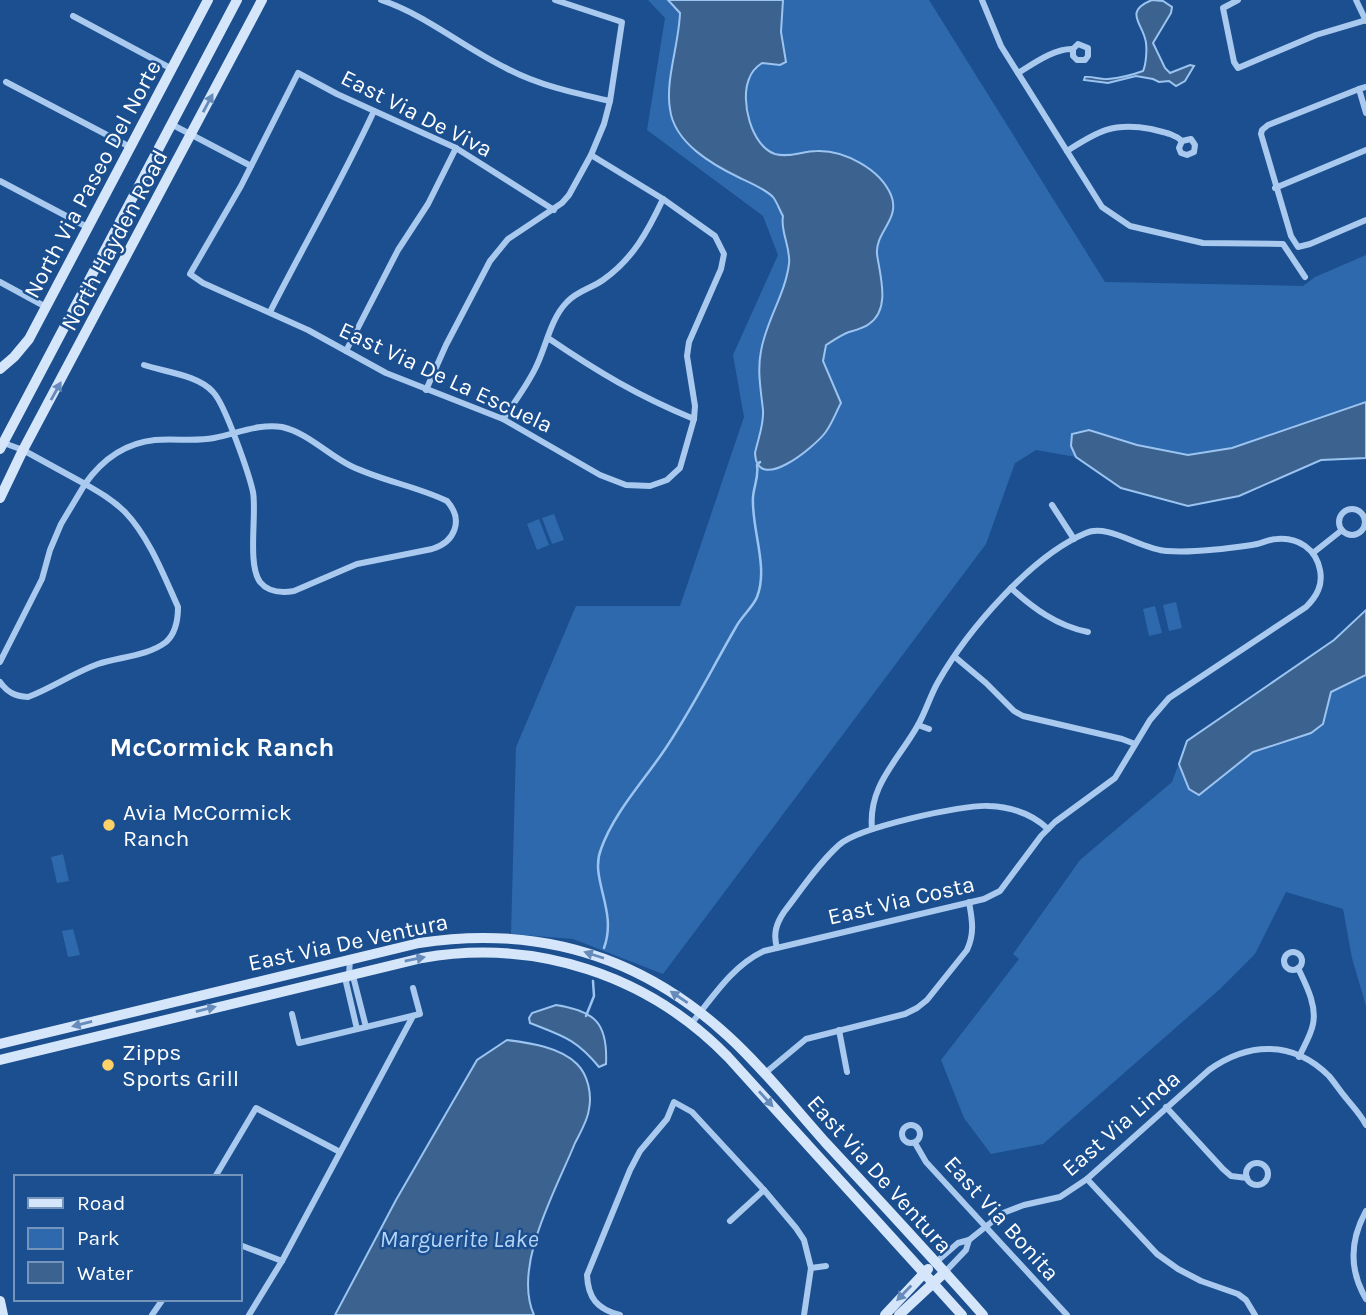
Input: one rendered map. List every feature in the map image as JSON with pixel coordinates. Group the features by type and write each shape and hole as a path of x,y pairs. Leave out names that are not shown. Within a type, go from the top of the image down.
{"main road":[{"name":"North Via Paseo Del Norte","path":"0,369 22,349 46,307 208,0"},
{"name":"North Hayden Road","path":"1,441 237,0"},
{"name":"North Hayden Road","path":"0,498 262,0"},
{"name":"East Via De Ventura","path":"0,1044 419,943 488,937 574,948 615,962 657,983 701,1013 730,1039 983,1315"},
{"name":"East Via De Ventura","path":"0,1060 437,955 483,952 524,954 563,961 616,979 652,997 691,1024 728,1057 962,1315"},
{"path":"885,1315 934,1263"},
{"path":"899,1315 944,1273"},
{"path":"0,1301 3,1315"}],"street":[{"path":"381,0 425,19 508,69 561,90 610,101"},
{"path":"982,0 1001,46 1102,207 1130,226 1203,243 1283,244 1306,276"},
{"path":"1238,0 1223,8 1234,62 1238,68 1316,35 1366,20 1356,0"},
{"path":"426,390 490,261 508,239 527,224 554,210 569,195 604,124 622,22 557,1"},
{"path":"73,16 172,69"},
{"path":"1018,73 1064,50 1073,50"},
{"name":"East Via De Viva","path":"251,166 298,73 456,148 554,210"},
{"path":"6,82 130,147"},
{"path":"1366,113 1362,88 1305,109 1262,130 1275,188 1291,236 1298,247 1366,220"},
{"path":"270,312 340,182 374,111"},
{"path":"171,124 251,166"},
{"path":"1067,151 1097,132 1117,126 1169,133 1182,141"},
{"path":"346,351 398,250 428,204 456,148"},
{"path":"1275,188 1366,149"},
{"path":"548,338 620,385 649,401 694,419 695,406 687,356 689,342 721,269 724,254 715,236 663,199 591,155"},
{"name":"East Via De La Escuela","path":"251,166 190,274 203,283 270,312 426,390 503,419 600,475 626,485 650,486 667,480 680,468 694,419"},
{"path":"0,181 89,228"},
{"path":"503,419 535,370 558,313 567,301 617,270 636,249 663,199"},
{"path":"0,282 46,307"},
{"path":"0,662 42,579 61,524 85,484 104,461 135,445 155,440 200,440 233,434 271,426 297,432 350,466 447,501 454,513 456,529 451,538 440,547 357,564 294,592 270,590 260,582 255,569 253,491 233,434 219,400 213,391 193,380 144,365"},
{"path":"0,682 16,696 28,697 98,664 157,648 174,632 178,620 178,607 140,532 125,513 108,498 85,484 1,441"},
{"path":"1052,505 1074,539"},
{"path":"1356,510 1363,515 1366,523 1358,534 1349,535 1342,530 1339,523 1345,512 1356,510"},
{"path":"872,830 871,811 878,786 918,724 931,695 954,657 1010,588 1029,570 1074,539 1086,533 1101,531 1152,549 1176,552 1251,545 1285,538 1302,543 1313,553 1342,530"},
{"name":"East Via Costa","path":"691,1024 737,969 750,958 777,948 985,899 1000,891 1048,829 1080,802 1115,778 1150,720 1169,698 1314,599 1321,581 1313,553"},
{"path":"1010,588 1049,618 1088,632"},
{"path":"954,657 1023,716 1135,744"},
{"path":"918,724 929,729"},
{"path":"777,948 777,922 839,845 848,839 872,830 975,805 1016,810 1030,815 1048,829"},
{"path":"764,1074 806,1039 905,1014 927,1000 971,942 973,923 969,902"},
{"path":"350,959 346,982 357,1029"},
{"path":"1298,968 1305,981 1314,1014 1313,1025 1299,1057 1312,1062 1329,1077 1366,1125"},
{"path":"349,975 354,980 366,1027"},
{"path":"292,1014 299,1043 420,1014 413,988"},
{"path":"249,1315 282,1261 413,1016"},
{"path":"839,1030 848,1072"},
{"name":"East Via Linda","path":"934,1263 958,1243 969,1240 1013,1209 1060,1198 1087,1179 1209,1070 1234,1055 1256,1048 1299,1057"},
{"path":"620,1315 604,1310 594,1301 588,1287 587,1275 635,1160 667,1119 674,1102 692,1112 796,1228 806,1247 811,1268 804,1315"},
{"path":"1166,1107 1231,1176 1248,1178"},
{"path":"216,1175 256,1108 340,1152"},
{"name":"East Via Bonita","path":"915,1143 926,1162 1067,1315"},
{"path":"1087,1179 1157,1254 1201,1281 1238,1294 1246,1300 1255,1315"},
{"path":"730,1221 764,1191"},
{"path":"1366,1211 1358,1225 1353,1244 1353,1263 1358,1286 1366,1299"},
{"name":"East Via Linda","path":"944,1273 966,1250 969,1240"},
{"path":"242,1246 282,1261"},
{"path":"811,1268 826,1266"}],"green space":[{"path":"648,0 929,0 1105,282 1303,286 1315,277 1366,255 1366,458 1321,460 1239,496 1188,506 1121,488 1076,457 1036,450 1015,463 986,544 663,974 573,939 511,934 516,747 576,606 680,606 744,417 733,355 778,255 763,216 647,130 665,18"},
{"path":"554,514 564,540 552,544 542,518"},
{"path":"539,519 549,545 537,550 527,524"},
{"path":"1176,602 1182,628 1169,631 1163,605"},
{"path":"1155,606 1162,633 1149,636 1143,609"},
{"path":"1366,610 1366,1006 1352,958 1343,909 1286,892 1255,954 1220,989 1043,1144 991,1154 964,1118 941,1060 1019,959 1013,954 1080,860 1172,782 1187,741 1334,640"},
{"path":"63,854 69,881 57,883 51,857"},
{"path":"73,929 80,955 68,957 62,931"}],"water":[{"path":"668,0 783,0 781,32 786,62 780,65 762,63 751,75 747,88 747,110 754,132 760,142 775,154 827,152 860,163 879,177 891,195 893,211 877,246 882,282 880,310 876,318 867,325 826,345 823,361 841,403 830,426 819,440 799,457 775,469 765,470 758,465 755,453 763,416 759,373 761,351 789,264 783,216 770,194 729,173 696,151 673,121 669,98 680,13"},
{"path":"1152,0 1163,1 1172,7 1153,43 1170,73 1194,66 1185,81 1176,86 1169,81 1159,82 1136,76 1108,83 1084,80 1085,77 1117,78 1143,71 1146,43 1136,14 1138,9"},
{"path":"1366,402 1366,458 1321,460 1239,496 1188,506 1121,488 1076,457 1071,446 1072,434 1089,430 1137,445 1188,455 1232,448"},
{"path":"1366,610 1366,675 1331,692 1323,724 1311,733 1253,752 1199,795 1189,789 1179,764 1187,741 1334,640"},
{"path":"556,1005 581,1011 596,1021 605,1038 606,1064 599,1067 568,1039 530,1023 532,1013"},
{"name":"Marguerite Lake","path":"507,1040 544,1047 570,1058 584,1074 589,1091 587,1118 548,1205 532,1251 528,1274 534,1315 335,1315 396,1200 477,1060"}],"waterway":[{"path":"604,948 608,921 598,860 606,836 671,740 738,623 757,597 761,573 753,497 757,465 760,462"},
{"path":"586,1016 594,996 593,981"}],"place":[{"name":"Avia McCormick Ranch","path":"109,825"},
{"name":"Zipps Sports Grill","path":"108,1065"}],"district":[{"name":"McCormick Ranch","path":"222,747"}]}
